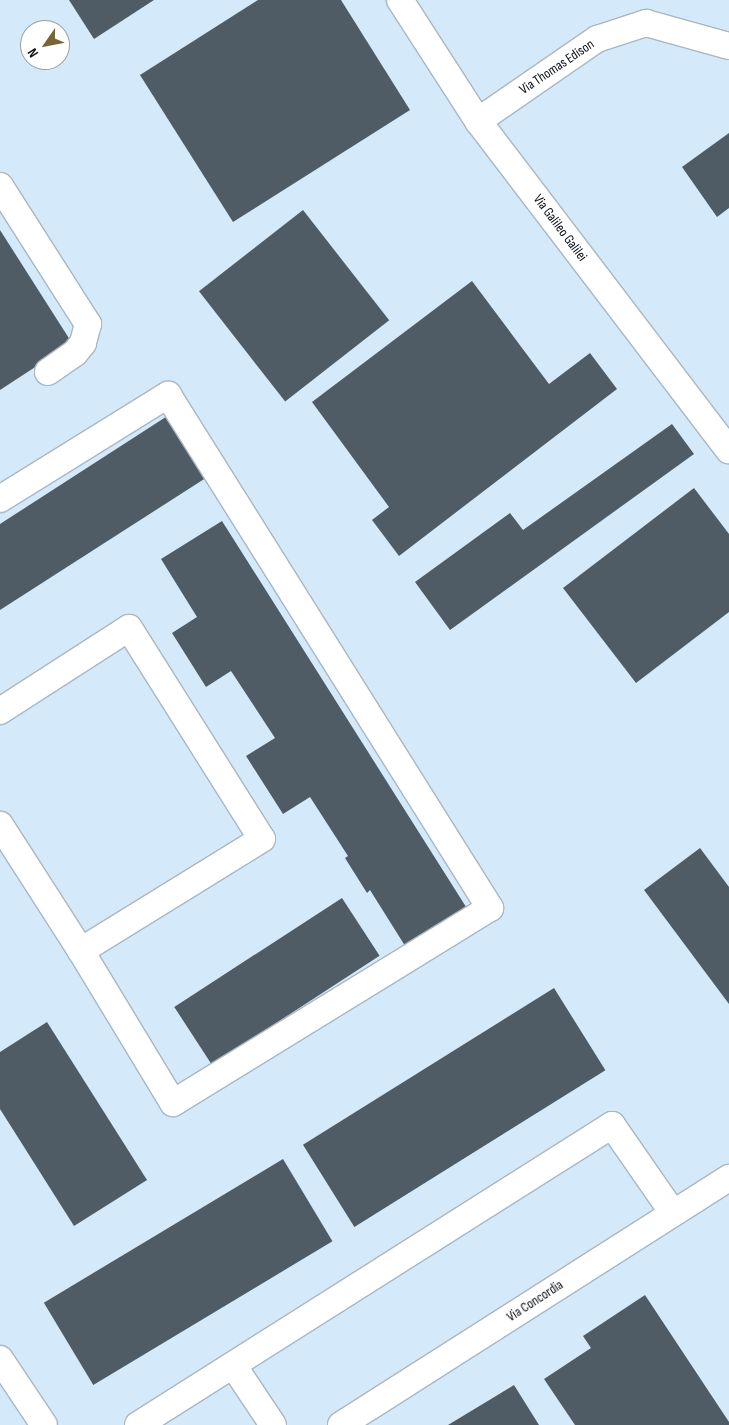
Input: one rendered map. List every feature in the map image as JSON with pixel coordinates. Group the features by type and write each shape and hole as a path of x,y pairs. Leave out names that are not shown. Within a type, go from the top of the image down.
{"street":[{"name":"Via Galileo Galilei","path":"400,0 478,121 729,450"},
{"name":"Via Thomas Edison","path":"478,121 598,39 646,23 729,46"},
{"path":"0,186 88,324 83,342 75,353 48,372"},
{"path":"0,499 168,395 490,908 173,1103 0,825"},
{"path":"0,711 129,628 262,839 80,951"},
{"path":"138,1425 612,1125 673,1213"},
{"name":"Via Concordia","path":"341,1425 729,1178"},
{"path":"0,1359 44,1425"},
{"path":"233,1365 273,1425"}],"shaded area":[{"path":"0,0 729,0 729,1425 0,1425"}],"building":[{"path":"69,0 154,0 94,39"},
{"path":"258,0 341,0 410,110 233,222 140,75"},
{"path":"729,133 729,208 717,217 682,167"},
{"path":"303,210 389,320 285,402 199,291"},
{"path":"0,230 72,343 0,390"},
{"path":"472,281 549,384 590,353 617,389 399,556 372,520 389,507 312,402"},
{"path":"172,413 212,474 0,610 0,524"},
{"path":"672,424 694,454 450,630 415,582 510,513 523,530"},
{"path":"694,488 729,534 729,612 636,683 563,588"},
{"path":"222,521 468,910 407,949 370,890 367,893 345,858 348,856 310,797 283,814 246,756 275,738 231,671 206,687 172,633 197,617 161,559"},
{"path":"700,848 729,887 729,1004 644,890"},
{"path":"342,898 380,956 212,1065 174,1007"},
{"path":"554,988 605,1070 354,1227 303,1145"},
{"path":"47,1022 147,1180 74,1226 0,1109 0,1052"},
{"path":"283,1159 332,1241 93,1385 44,1303"},
{"path":"645,1295 729,1422 729,1425 575,1425 544,1379 591,1348 583,1336"},
{"path":"514,1385 539,1425 448,1425"}]}
